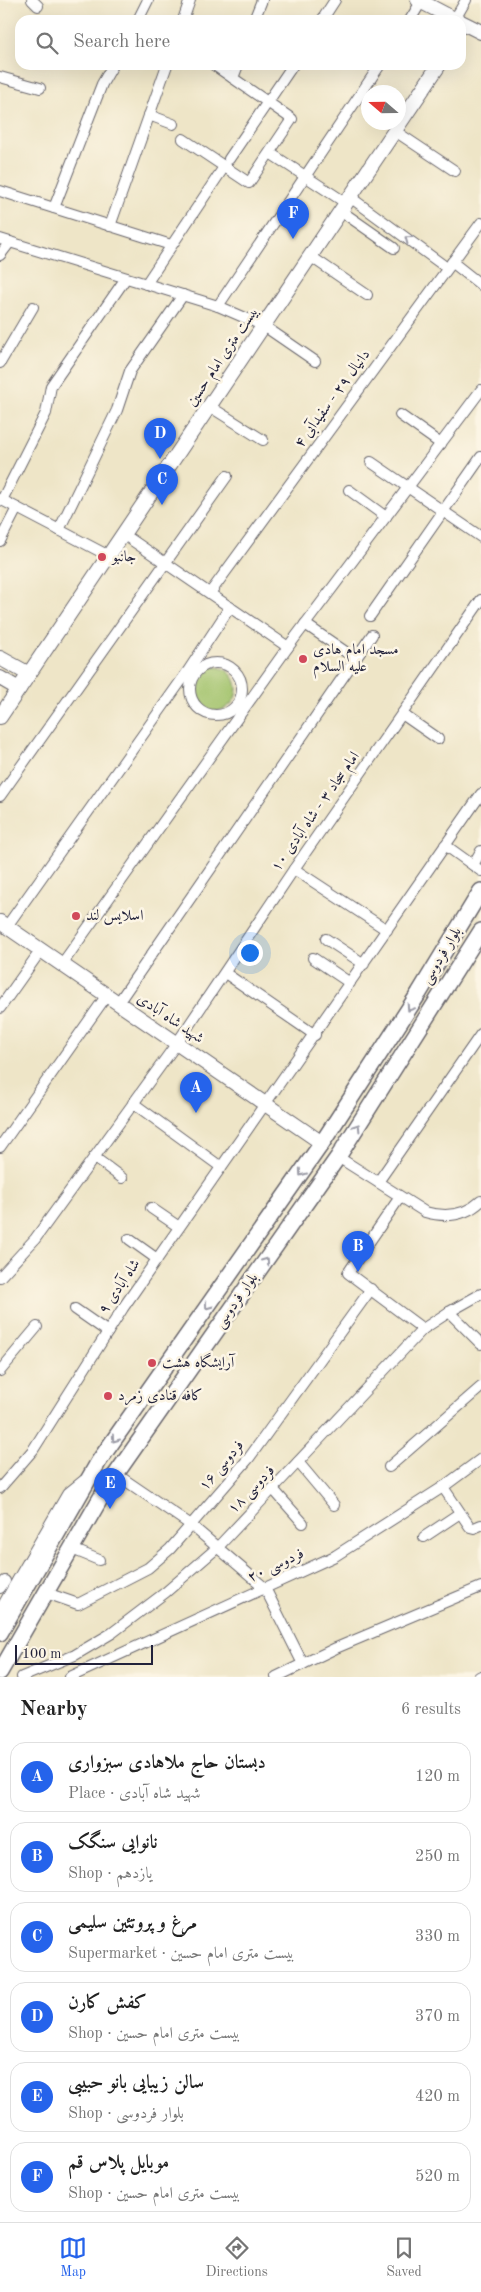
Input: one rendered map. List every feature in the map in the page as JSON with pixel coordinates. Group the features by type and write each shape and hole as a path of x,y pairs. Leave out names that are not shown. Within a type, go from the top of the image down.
{"main road":[{"path":"420,1 444,15"},
{"path":"466,26 481,32"},
{"name":"بیست متری امام حسین","path":"0,717 436,70"},
{"path":"0,658 29,674"},
{"path":"0,678 19,689"},
{"name":"بلوار فردوسی","path":"0,1614 69,1495 90,1479 99,1462 322,1143 419,993 481,891"},
{"name":"شهید شاه آبادی","path":"3,924 322,1143"},
{"name":"بلوار فردوسی","path":"6,1677 101,1508 107,1487 338,1157 481,931"},
{"path":"0,1633 90,1479"},
{"path":"0,1672 107,1487"}],"street":[{"path":"140,15 148,0"},
{"path":"185,15 190,0"},
{"path":"256,15 262,0"},
{"path":"326,15 336,0"},
{"path":"462,15 466,0"},
{"path":"413,15 420,1"},
{"path":"54,208 92,108 111,70"},
{"path":"110,226 165,70"},
{"path":"183,139 227,163 249,183 292,119 221,70"},
{"path":"233,78 236,70"},
{"path":"146,284 290,70"},
{"path":"218,306 377,70"},
{"path":"0,77 40,88"},
{"path":"149,115 173,124"},
{"path":"394,131 455,171"},
{"path":"270,153 345,204 481,285"},
{"path":"0,191 171,245"},
{"path":"345,204 394,248"},
{"name":"دانیال ۲۹ - سفیدآبی ۴","path":"210,593 481,223"},
{"path":"0,255 5,241 218,306 264,326 315,361"},
{"path":"310,256 367,295"},
{"path":"109,556 1,499 46,413 51,386 126,278"},
{"path":"59,530 117,410 130,371 183,295"},
{"path":"0,363 33,307"},
{"path":"62,964 240,708 481,390"},
{"path":"209,406 263,440"},
{"path":"400,415 441,444"},
{"path":"370,616 481,457"},
{"path":"371,462 481,537"},
{"path":"0,796 164,562 227,476"},
{"path":"348,490 386,517"},
{"path":"0,540 17,508"},
{"path":"123,534 288,647"},
{"name":"امام سجاد ۳ - شاه آبادی ۱۰","path":"0,1278 35,1239 177,1043 226,973 294,869 481,600"},
{"path":"3,924 191,673 230,607"},
{"path":"305,624 356,659"},
{"path":"0,1147 113,999 372,635"},
{"path":"191,673 206,664 214,663 230,666 236,672 242,687 240,708"},
{"path":"191,673 190,691 192,700 203,712 220,714 240,708"},
{"path":"402,714 438,739"},
{"name":"شاه آبادی ۹","path":"0,1488 33,1450 157,1259 267,1104 481,794"},
{"path":"445,845 477,868 481,851"},
{"path":"294,869 387,930"},
{"path":"326,939 364,964"},
{"path":"0,1008 41,950"},
{"path":"313,958 350,984"},
{"path":"226,973 315,1034"},
{"path":"378,1182 481,1034"},
{"path":"132,1103 221,1167"},
{"path":"94,1157 122,1178"},
{"path":"338,1157 425,1212 440,1216 464,1213 481,1200"},
{"path":"400,1197 348,1273 423,1329"},
{"path":"151,1208 179,1227"},
{"path":"129,1239 157,1259"},
{"name":"فردوسی ۱۶","path":"52,1595 78,1604 148,1568 170,1549 276,1423 371,1289"},
{"name":"فردوسی ۱۸","path":"22,1677 75,1655 112,1634 166,1592 218,1547 423,1329 481,1294"},
{"path":"74,1309 108,1332"},
{"path":"449,1312 481,1344"},
{"path":"0,1371 37,1327"},
{"path":"389,1467 481,1387"},
{"name":"فردوسی ۲۰","path":"70,1677 335,1556 443,1488 481,1459"},
{"path":"298,1462 334,1505"},
{"path":"116,1474 191,1525 265,1588 304,1664"},
{"path":"443,1488 470,1527 474,1528 481,1525"},
{"path":"273,1489 303,1523"},
{"path":"424,1537 460,1513"},
{"path":"77,1551 100,1560"},
{"path":"276,1677 481,1587"}],"green space":[{"path":"219,667 231,673 236,680 236,698 231,705 224,710 211,711 203,708 196,701 193,685 196,677 203,670"}],"place":[{"name":"موبایل پلاس قم","path":"293,239"},
{"name":"کفش کارن","path":"160,459"},
{"name":"مرغ و پروتئین سلیمی","path":"162,505"},
{"name":"جانبو","path":"102,557"},
{"name":"مسجد امام هادی علیه السلام","path":"303,659"},
{"name":"اسلایس لند","path":"76,916"},
{"name":"دبستان حاج ملاهادی سبزواری","path":"196,1113"},
{"name":"نانوایی سنگک","path":"358,1272"},
{"name":"آرایشگاه هشت","path":"152,1363"},
{"name":"کافه قنادی زمرد","path":"108,1396"},
{"name":"سالن زیبایی بانو حبیبی","path":"110,1509"}]}
